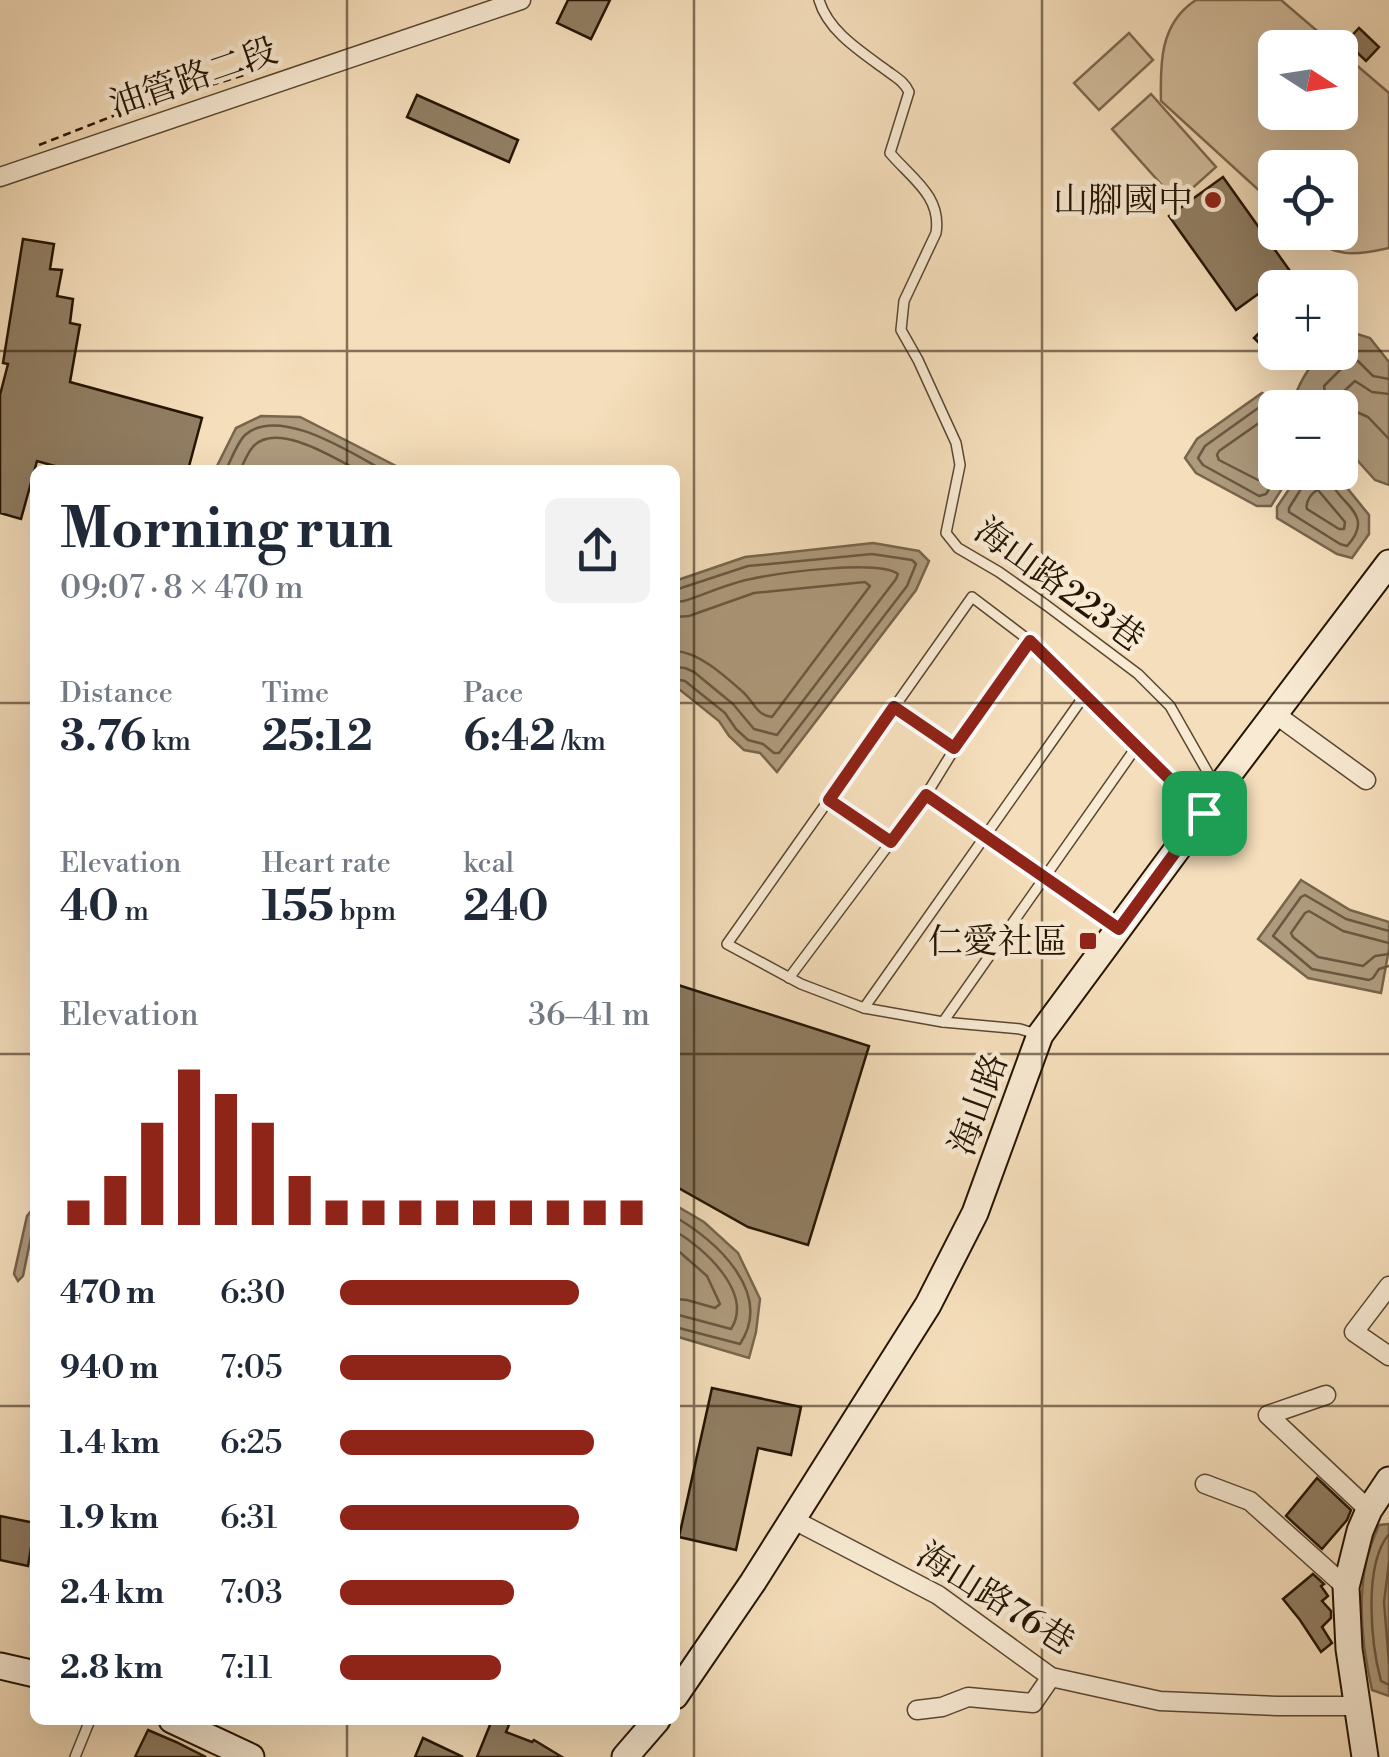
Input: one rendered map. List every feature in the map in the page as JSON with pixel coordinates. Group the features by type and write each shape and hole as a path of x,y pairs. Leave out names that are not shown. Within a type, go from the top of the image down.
{"main road":[{"name":"海山路","path":"680,1689 928,1305 975,1213 1040,1035 1389,563"},
{"path":"1364,1757 1348,1649 1346,1587 1369,1510 1389,1480"},
{"path":"0,1666 30,1673"},
{"path":"183,1725 251,1757"},
{"path":"624,1757 653,1725"}],"street":[{"name":"油管路二段","path":"1,173 521,0"},
{"path":"1274,714 1366,780"},
{"path":"1389,1286 1354,1332 1389,1356"},
{"path":"1326,1394 1268,1415 1369,1510"},
{"path":"1204,1484 1250,1501 1346,1587"},
{"name":"海山路76巷","path":"792,1520 938,1595 1051,1677 1160,1702 1356,1706"},
{"path":"916,1710 942,1707 968,1697 1032,1703 1051,1677"}],"lane":[{"name":"海山路223巷","path":"819,0 830,24 905,84 908,92 890,153 925,188 936,209 936,232 904,301 901,330 956,443 960,465 946,532 958,548 1000,572 1138,674 1170,706 1218,790"},
{"path":"1040,1035 864,1008 790,978 727,944 972,598 1030,641 1204,813"},
{"path":"790,978 926,795 954,748 1030,641"},
{"path":"864,1008 1084,696"},
{"path":"894,707 954,748"},
{"path":"944,1022 1137,746"},
{"path":"926,795 1119,929"},
{"path":"829,800 891,842"},
{"path":"76,1757 88,1725"}],"path":[{"path":"34,147 118,114 250,73"}],"shaded area":[{"path":"1196,0 1281,0 1316,30 1258,30 1258,130 1358,130 1358,66 1389,93 1389,248 1365,253 1333,250 1358,250 1358,150 1258,150 1258,189 1161,101 1165,45 1184,9"},
{"path":"1129,33 1153,60 1099,110 1074,83"},
{"path":"1151,94 1216,167 1177,202 1112,129"}],"water":[{"path":"1358,334 1370,338 1389,362 1389,485 1375,480 1358,461 1358,390 1298,390 1309,370 1358,370"},
{"path":"1258,396 1258,490 1281,490 1271,506 1257,506 1196,473 1185,458 1197,439"},
{"path":"261,416 300,417 394,465 218,465 236,428"},
{"path":"1288,490 1349,490 1369,515 1369,534 1352,558 1337,554 1277,518 1277,507"},
{"path":"873,543 919,551 929,561 916,590 777,772 760,753 744,750 719,721 680,690 680,579 745,557"},
{"path":"1301,880 1350,910 1389,922 1389,949 1381,993 1308,978 1258,939"},
{"path":"680,1208 704,1222 738,1253 760,1299 749,1358 680,1337"},
{"path":"30,1212 30,1242 23,1276 18,1281 14,1274"},
{"path":"1389,1524 1389,1696 1372,1690 1362,1611 1368,1553 1379,1525"}],"building":[{"path":"568,0 610,0 591,39 557,23"},
{"path":"1357,30 1379,47 1366,61 1358,53"},
{"path":"417,95 518,140 509,162 407,117"},
{"path":"1223,177 1258,226 1258,250 1275,250 1289,270 1258,270 1258,294 1236,310 1169,216"},
{"path":"23,239 54,244 50,269 62,270 57,296 73,299 70,323 80,325 70,382 202,418 189,465 51,465 37,461 30,465 30,486 21,519 0,513 0,395 8,364 3,363"},
{"path":"680,986 869,1046 808,1245 748,1227 680,1189"},
{"path":"712,1388 801,1407 791,1455 758,1448 736,1550 680,1537"},
{"path":"1317,1478 1351,1510 1322,1549 1286,1516"},
{"path":"0,1516 30,1522 28,1566 0,1560"},
{"path":"1313,1574 1324,1584 1321,1586 1328,1596 1322,1601 1331,1611 1331,1618 1322,1627 1332,1643 1321,1652 1283,1599"},
{"path":"490,1725 509,1725 506,1732 534,1740 562,1757 477,1757"},
{"path":"148,1730 176,1742 206,1757 135,1757"},
{"path":"423,1738 463,1757 415,1757"}],"place":[{"name":"山腳國中","path":"1213,200"},
{"name":"仁愛社區","path":"1088,941"}],"route":[{"path":"1030,641 1204,813 1119,929 926,795 891,842 829,800 894,707 954,748 1030,641"}]}
